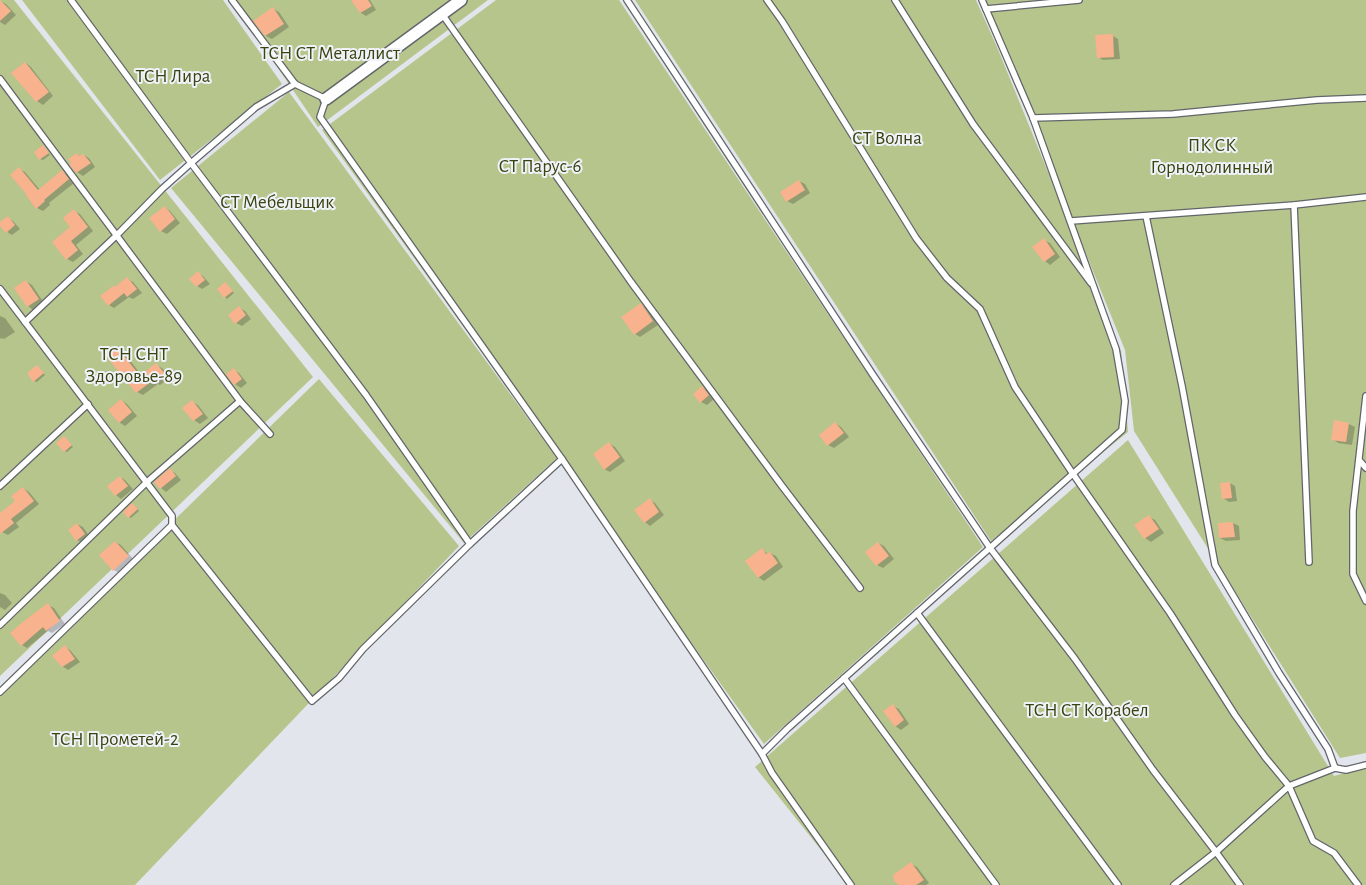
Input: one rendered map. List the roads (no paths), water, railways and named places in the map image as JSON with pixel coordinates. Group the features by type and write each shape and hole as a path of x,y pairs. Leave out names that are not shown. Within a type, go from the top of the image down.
{"street":[{"path":"326,99 461,0"}],"lane":[{"path":"71,0 366,395 470,544"},
{"path":"232,0 295,84 326,99 320,117 562,459 762,754 772,773 852,885"},
{"path":"627,0 873,375 990,548 1075,659 1153,770 1240,885"},
{"path":"767,0 782,21 916,238 948,278 980,309 1015,387 1170,613 1235,715 1288,786 1313,841 1334,853 1358,885"},
{"path":"894,0 974,124 1095,288"},
{"path":"762,754 786,730 1122,430 1125,401 1116,349 1033,118 982,0"},
{"path":"986,9 1079,0"},
{"path":"442,14 631,282 860,588"},
{"path":"0,79 240,401 270,434"},
{"path":"25,322 191,163 256,108 295,84"},
{"path":"1033,118 1173,114 1317,100 1366,98"},
{"path":"1071,221 1294,205 1366,197"},
{"path":"1294,205 1309,562"},
{"path":"1146,216 1182,386 1215,565 1279,673 1328,749 1335,768"},
{"path":"0,289 172,516 172,525 312,701 339,678 363,649 470,544 562,459"},
{"path":"1366,396 1353,511 1353,574 1366,601"},
{"path":"0,625 147,482 240,401"},
{"path":"0,486 88,404"},
{"path":"1359,460 1366,468"},
{"path":"0,692 172,525"},
{"path":"917,613 1118,885"},
{"path":"844,678 996,885"},
{"path":"1174,885 1216,852 1288,786 1335,768 1346,770 1366,765"}],"park label":[{"name":"ТСН СТ Металлист","path":"330,52"},
{"name":"ТСН Лира","path":"173,75"},
{"name":"СТ Волна","path":"887,137"},
{"name":"ПК СК Горнодолинный","path":"1212,155"},
{"name":"СТ Парус-6","path":"540,165"},
{"name":"СТ Мебельщик","path":"277,201"},
{"name":"ТСН СНТ Здоровье-89","path":"134,364"},
{"name":"ТСН СТ Корабел","path":"1087,709"},
{"name":"ТСН Прометей-2","path":"115,738"}]}
